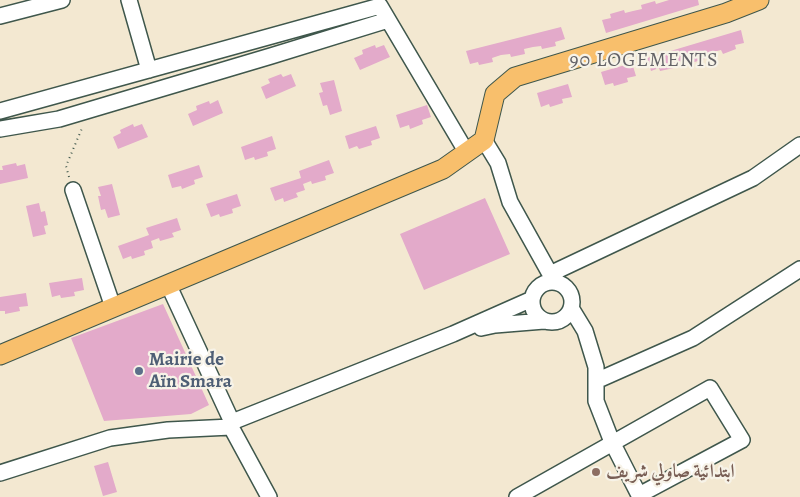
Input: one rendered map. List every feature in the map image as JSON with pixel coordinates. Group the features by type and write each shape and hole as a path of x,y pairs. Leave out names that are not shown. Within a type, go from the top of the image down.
{"main road":[{"path":"0,354 442,169 484,140 495,94 515,77 717,16 751,1"}],"street":[{"path":"0,16 62,0"},
{"path":"129,0 149,70"},
{"path":"0,111 380,6 467,153"},
{"path":"0,129 59,119 388,20"},
{"path":"484,140 498,163 510,202 552,278 566,288 570,294 571,308 585,330 596,367 596,401 612,442 640,496 742,440 710,388 612,442 517,497"},
{"path":"0,474 110,438 168,430 232,425 452,334 536,292 552,278 753,178 800,144"},
{"path":"73,190 113,307"},
{"path":"535,246 536,292 532,304 536,314 544,321"},
{"path":"596,381 693,338 797,277"},
{"path":"168,284 232,425 269,497"},
{"path":"452,334 495,325 558,321 564,318 571,308"}],"path":[{"path":"73,190 66,166 90,110"}],"building":[{"path":"669,0 698,0 699,5 606,33 602,20 611,18 610,14 624,10 625,13 642,9 641,5 655,1 656,4"},
{"path":"561,27 565,39 555,42 556,46 542,49 541,46 533,47 524,49 525,54 511,57 510,54 501,55 492,58 493,62 479,65 478,62 470,64 466,51"},
{"path":"741,30 744,43 735,45 736,49 723,54 721,50 713,52 704,55 705,59 691,63 690,59 672,64 674,68 660,71 659,68 651,71 647,58"},
{"path":"375,45 376,48 384,45 390,57 360,70 354,58 363,54 362,50"},
{"path":"632,63 636,76 627,78 628,82 614,86 613,83 605,85 601,72"},
{"path":"281,74 283,77 291,74 296,86 266,99 261,87 270,83 268,79"},
{"path":"334,80 342,111 330,115 327,105 323,106 319,93 323,92 320,83"},
{"path":"568,84 572,97 562,99 563,103 550,107 549,104 541,107 537,93"},
{"path":"218,100 223,113 193,126 188,114 197,110 196,106 209,101 210,104"},
{"path":"427,105 431,117 422,120 423,124 410,129 409,125 400,128 396,115"},
{"path":"133,124 134,127 142,124 148,137 118,149 113,137 121,133 120,130"},
{"path":"376,126 380,138 371,141 372,145 359,149 357,146 349,149 345,136"},
{"path":"272,136 276,149 267,152 268,156 255,160 254,157 245,160 241,147"},
{"path":"329,160 334,173 325,176 326,180 312,184 311,181 303,184 305,190 296,193 298,197 284,202 283,198 275,201 270,188 301,178 299,171"},
{"path":"16,163 17,166 25,164 28,178 0,184 0,170 3,170 2,166"},
{"path":"199,165 203,177 194,180 195,184 182,189 181,186 172,188 168,175"},
{"path":"112,184 120,215 108,218 105,209 101,210 98,196 101,196 98,187"},
{"path":"237,194 241,206 232,209 233,213 220,217 219,214 211,217 206,204"},
{"path":"485,198 510,254 424,290 400,234"},
{"path":"39,203 41,212 45,211 48,225 44,226 46,234 33,237 26,206"},
{"path":"177,218 181,230 172,233 174,237 160,241 159,238 151,241 153,248 144,251 145,255 132,259 131,256 123,259 118,246 149,235 146,228"},
{"path":"82,278 84,290 74,292 75,296 61,298 60,295 52,297 49,283"},
{"path":"26,293 28,306 19,307 20,311 5,314 5,311 0,311 0,297"},
{"name":"Mairie de Aïn Smara","path":"163,304 209,405 191,414 104,421 71,338"},
{"path":"108,462 117,492 103,496 94,466"}],"place":[{"name":"Mairie de Aïn Smara","path":"139,371"},
{"name":"ابتدائية صاولي شريف","path":"596,472"}],"district":[{"name":"90 LOGEMENTS","path":"644,61"}]}
